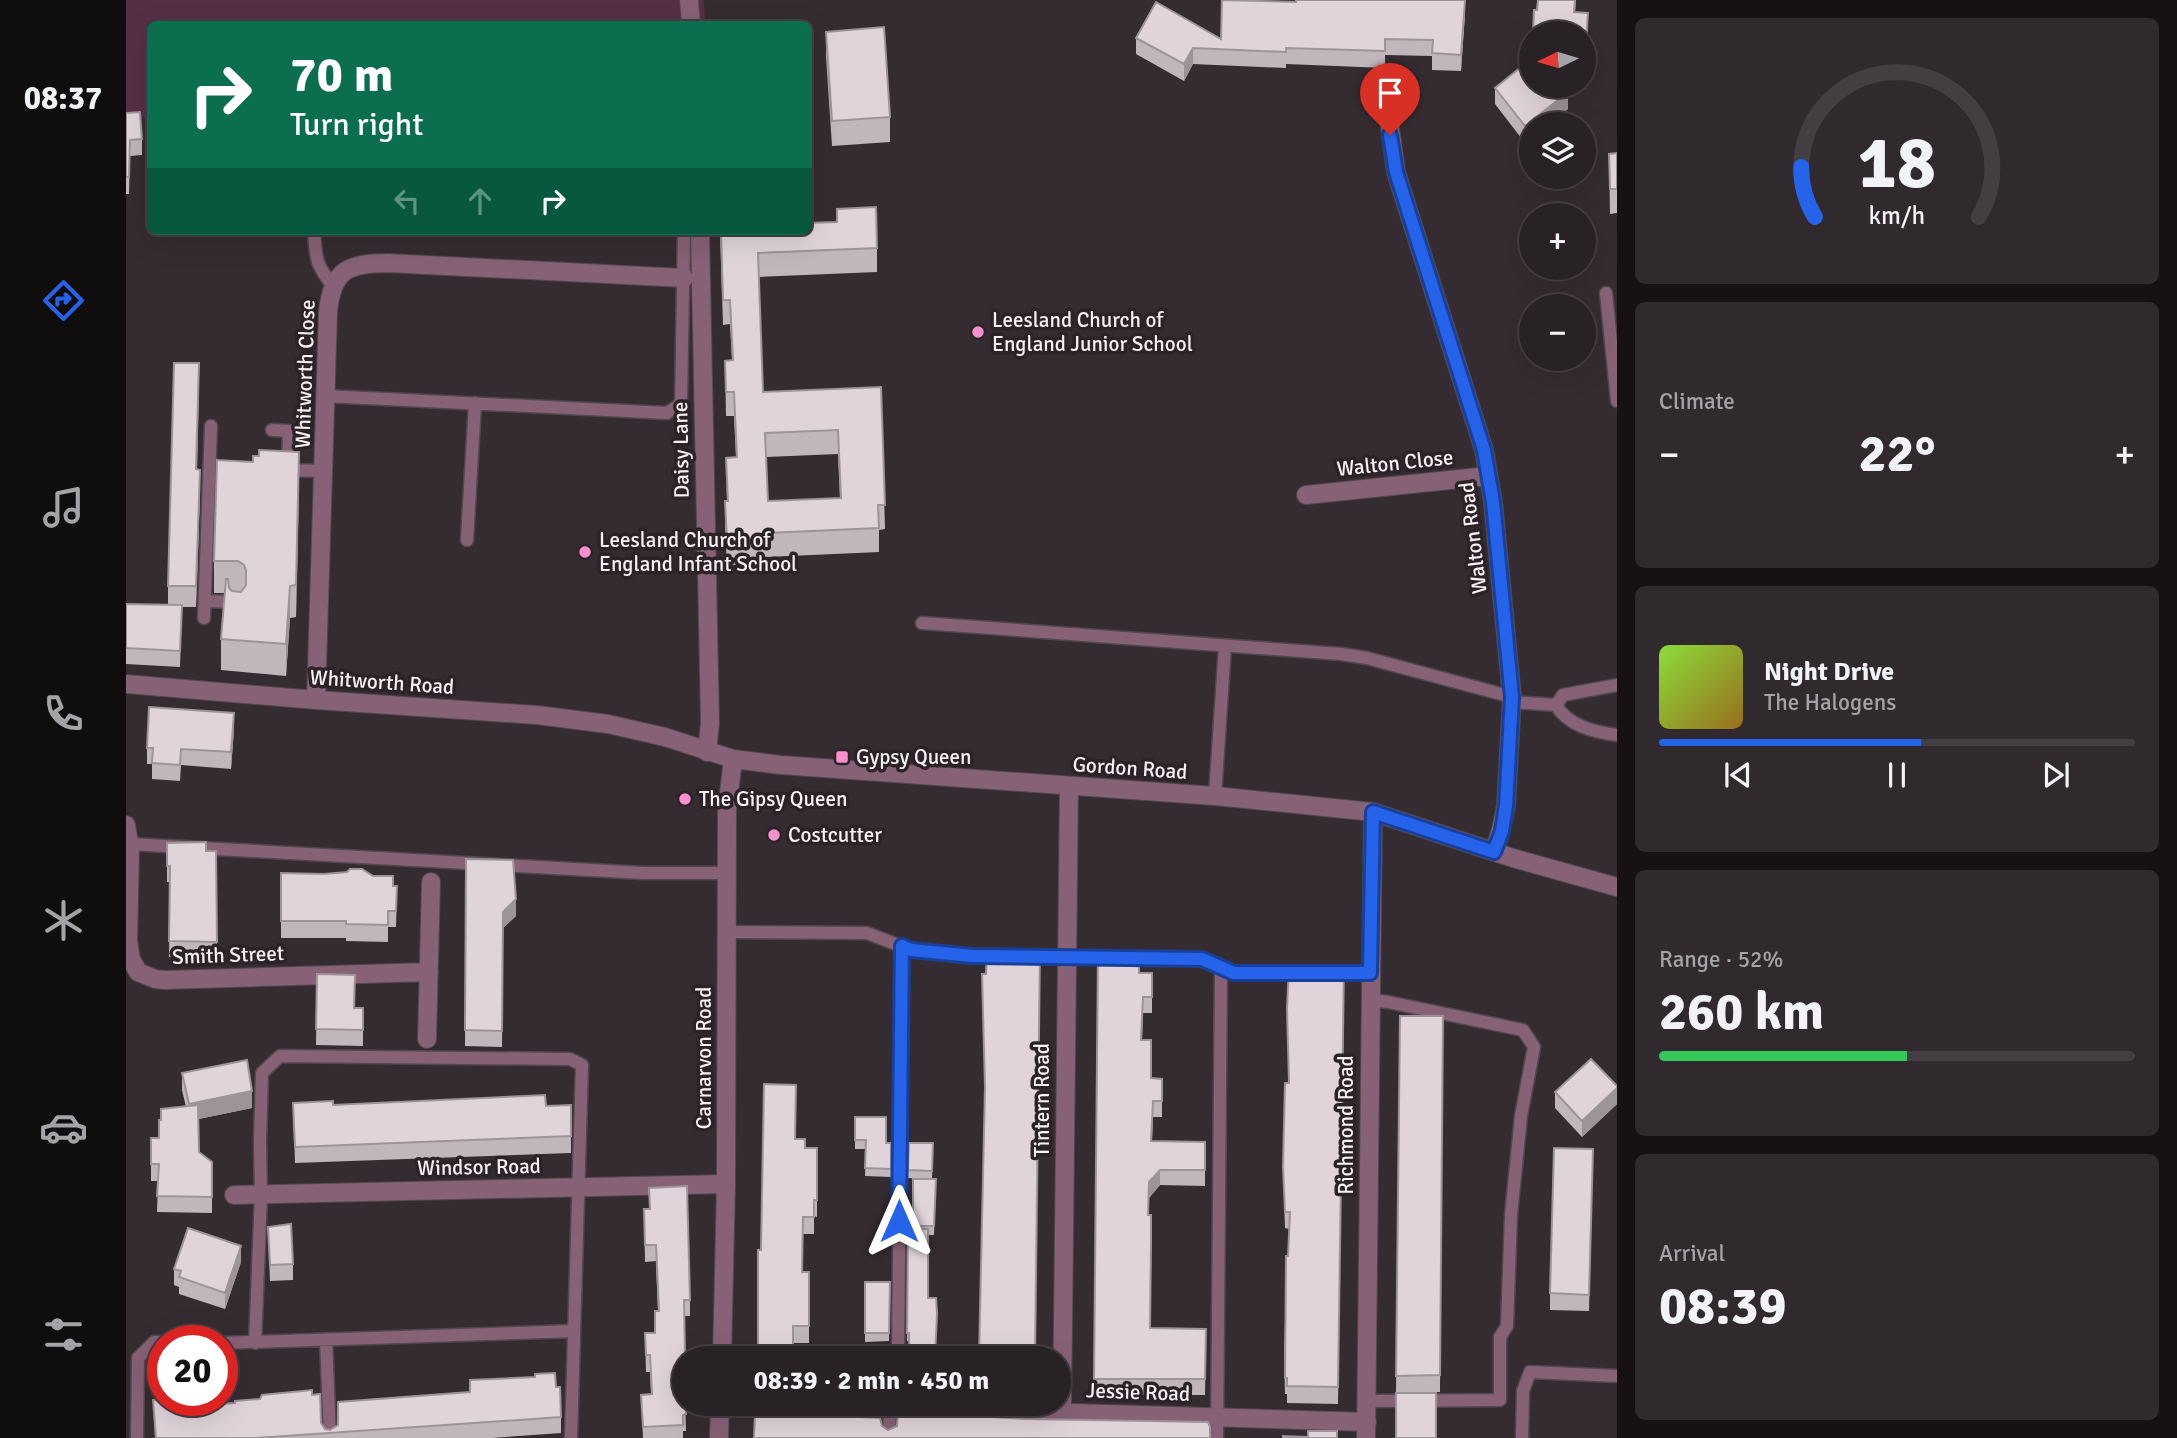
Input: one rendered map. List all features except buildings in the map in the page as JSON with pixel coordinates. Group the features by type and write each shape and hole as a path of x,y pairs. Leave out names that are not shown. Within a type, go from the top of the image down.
{"street":[{"path":"689,0 691,21"},
{"name":"Walton Road","path":"1387,106 1396,172 1484,450 1489,476 1512,699 1506,806 1502,831 1494,852"},
{"name":"Daisy Lane","path":"700,235 710,723 707,752"},
{"name":"Whitworth Close","path":"316,700 328,312 332,285 339,275 360,264 379,263 684,278"},
{"name":"Walton Close","path":"1306,495 1489,476"},
{"path":"126,684 126,702"},
{"name":"Whitworth Road","path":"126,684 537,715 634,729"},
{"name":"Gordon Road","path":"634,729 733,759 781,765 1215,796 1373,812 1494,852 1617,887"},
{"name":"Carnarvon Road","path":"722,1346 728,790 733,759"},
{"name":"Tintern Road","path":"1063,1346 1069,787"},
{"name":"Richmond Road","path":"1366,1430 1373,812"},
{"name":"Smith Street","path":"127,832 130,969 165,980 429,972"},
{"path":"427,1039 431,882"},
{"name":"Windsor Road","path":"234,1195 726,1185"},
{"name":"Jessie Road","path":"1071,1413 1218,1418 1366,1430"},
{"path":"719,1438 720,1416"}],"lane":[{"path":"314,235 319,268 332,285"},
{"path":"325,396 667,413 681,404 684,235"},
{"path":"1606,293 1617,401"},
{"path":"467,540 475,403"},
{"path":"204,618 216,468 211,426"},
{"path":"272,430 289,431 281,470 324,471"},
{"path":"205,601 237,603 237,616"},
{"path":"922,623 1367,658 1512,699 1556,705"},
{"path":"1215,796 1225,646"},
{"path":"1556,705 1563,695 1617,685"},
{"path":"1556,705 1563,717 1577,724 1617,735"},
{"path":"127,832 631,872 727,873"},
{"path":"727,932 867,933 911,950 972,956 1202,959 1234,973 1370,973"},
{"path":"898,1346 902,946"},
{"path":"1217,1438 1221,967"},
{"path":"1367,1402 1500,1400 1500,1337 1507,1326 1513,1202 1521,1116 1534,1046 1523,1030 1370,1000"},
{"path":"255,1343 261,1195 262,1073 280,1056 570,1059 582,1065 571,1438"},
{"path":"238,1343 573,1331"},
{"path":"326,1340 330,1438"},
{"path":"137,1438 138,1358 147,1349"},
{"path":"1522,1438 1523,1391 1530,1372 1617,1376"},
{"path":"889,1438 893,1416"}],"shaded area":[{"path":"126,0 704,0 705,21 147,21 147,118 126,118"}],"place":[{"name":"Leesland Church of England Junior School","path":"978,332"},
{"name":"Leesland Church of England Infant School","path":"585,552"},
{"name":"Gypsy Queen","path":"842,757"},
{"name":"The Gipsy Queen","path":"685,799"},
{"name":"Costcutter","path":"774,835"}],"route":[{"path":"899,1221 902,946 911,950 972,956 1202,959 1234,973 1370,973 1373,812 1494,852 1502,831 1506,806 1512,697 1493,502 1484,450 1396,172 1390,135"}]}
